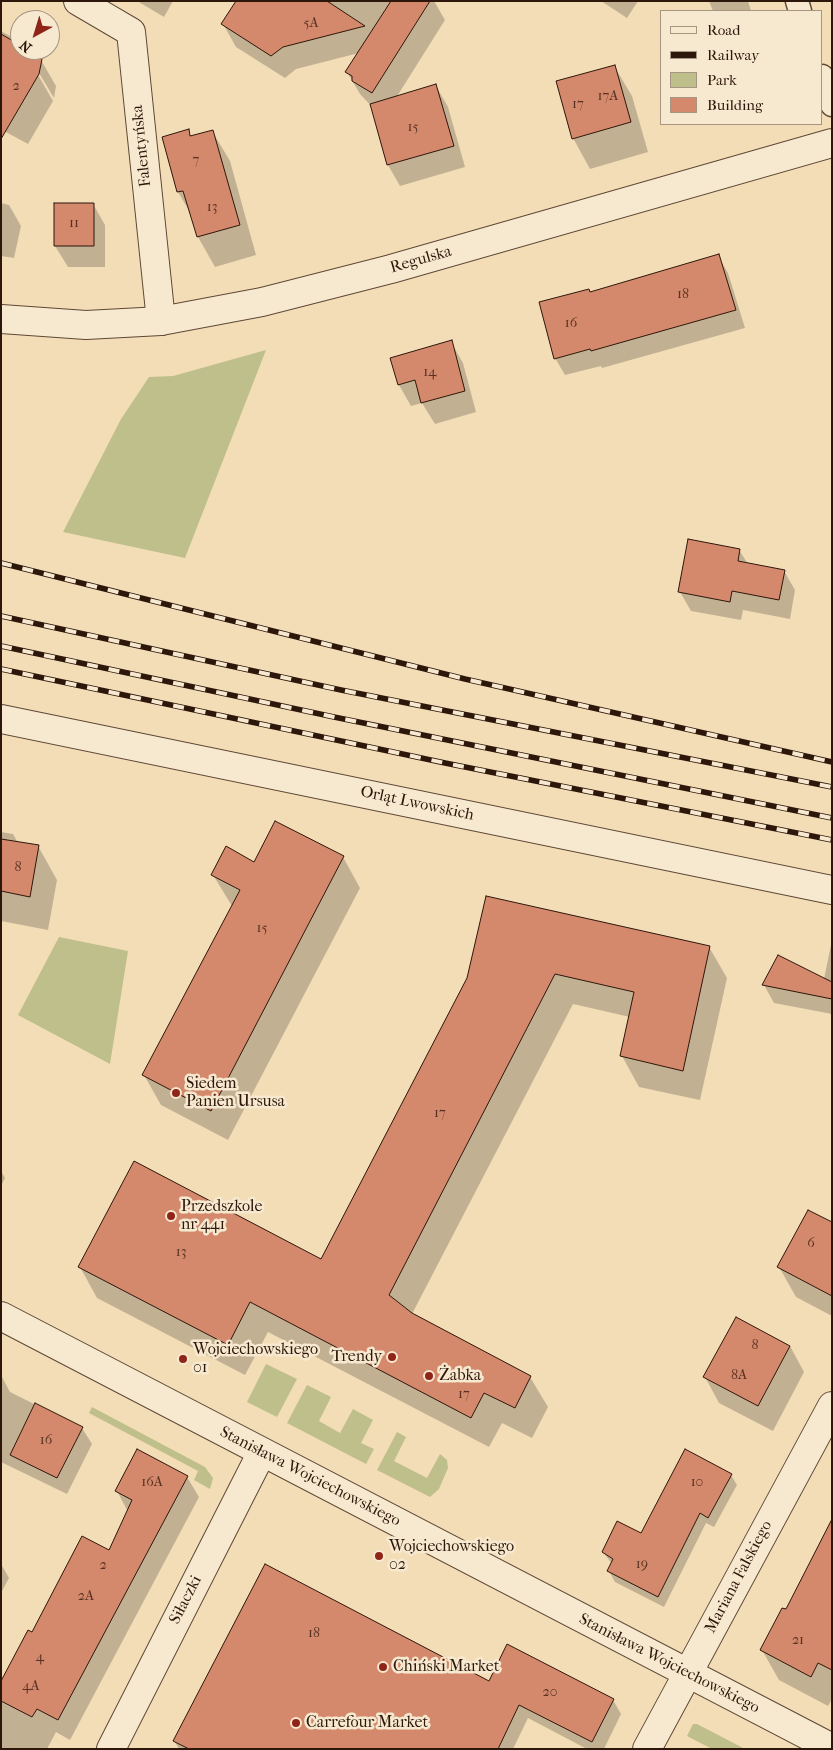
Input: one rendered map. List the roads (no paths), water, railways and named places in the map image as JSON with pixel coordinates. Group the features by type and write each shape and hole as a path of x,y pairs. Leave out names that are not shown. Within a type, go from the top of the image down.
{"street":[{"name":"Falentyńska","path":"78,1 131,32 161,321"},
{"name":"Regulska","path":"1,319 86,325 161,321 262,302 392,269 832,143"},
{"name":"Orląt Lwowskich","path":"1,719 832,890"},
{"name":"Stanisława Wojciechowskiego","path":"1,1316 832,1748"},
{"name":"Mariana Falskiego","path":"647,1749 832,1406"},
{"name":"Siłaczki","path":"111,1749 262,1452"}],"lane":[{"path":"823,79 832,105"}],"railway":[{"path":"1,563 465,679 832,762"},
{"path":"1,616 341,690 832,787"},
{"path":"1,646 334,717 832,818"},
{"path":"1,669 445,763 832,840"}],"place":[{"name":"Siedem Panien Ursusa","path":"176,1093"},
{"name":"Przedszkole nr 441","path":"171,1216"},
{"name":"Trendy","path":"392,1357"},
{"name":"Wojciechowskiego 01","path":"183,1359"},
{"name":"Żabka","path":"429,1376"},
{"name":"Wojciechowskiego 02","path":"379,1556"},
{"name":"Chiński Market","path":"383,1667"},
{"name":"Carrefour Market","path":"296,1723"}]}
